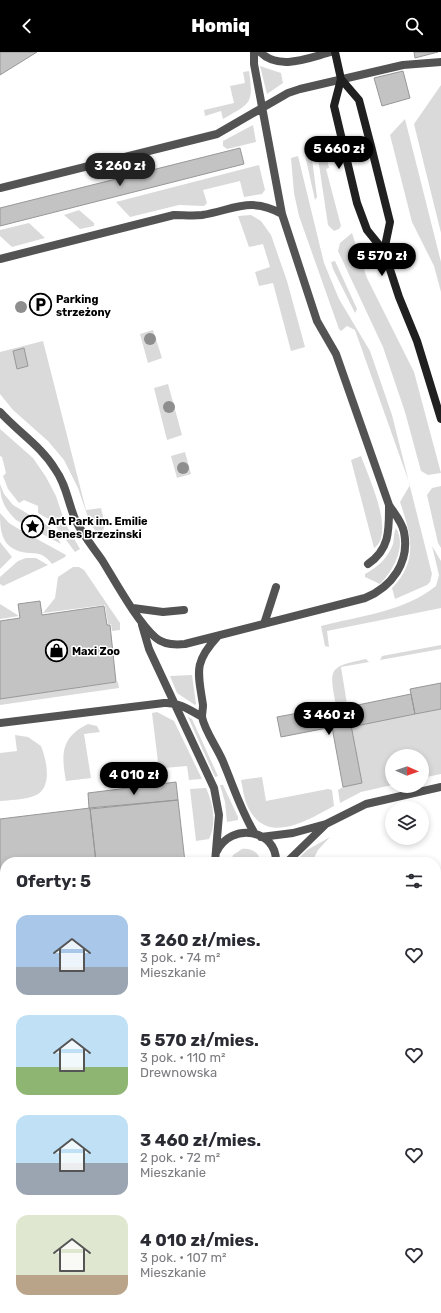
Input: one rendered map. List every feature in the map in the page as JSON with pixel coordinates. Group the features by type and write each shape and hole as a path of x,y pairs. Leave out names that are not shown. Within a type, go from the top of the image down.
{"main road":[{"path":"335,52 341,80 334,106 357,202 367,230 384,251 399,297 418,341 441,419"},
{"path":"341,80 359,100 371,146 390,222 384,251"}],"lane":[{"path":"0,412 34,444 55,468 64,486 75,518 84,535 142,622 156,638 170,644 185,644 365,598 380,591 388,584 401,566 405,547 404,532 389,505 336,354 317,321 282,214 254,64 254,52"},
{"path":"260,52 272,60 281,62 331,52"},
{"path":"0,188 217,134 288,93 403,65 441,62"},
{"path":"0,259 174,215 194,216 251,204 267,207 282,214"},
{"path":"368,564 381,552 387,541 390,526 389,505"},
{"path":"264,624 276,587"},
{"path":"133,608 163,612 184,610"},
{"path":"142,622 149,649 214,788 219,815 215,857"},
{"path":"219,635 206,652 198,672 198,685 203,705 202,717 224,762 242,812 258,835 272,848 275,857"},
{"path":"0,723 171,702 202,717"},
{"path":"216,857 218,849 224,841 239,833 258,835 288,834 326,824 366,804 441,787"},
{"path":"291,857 326,824"}],"shaded area":[{"path":"260,66 281,73 283,83 267,94"},
{"path":"249,71 251,91 248,102 239,110 223,119 221,111 205,116 204,110 234,103 230,86 245,83 243,72"},
{"path":"441,85 441,233 414,124"},
{"path":"405,119 441,262 441,292 434,266 412,222 390,135"},
{"path":"253,125 256,142 227,149 223,146 223,141"},
{"path":"322,154 323,157 326,156 329,168 326,169 341,226 339,229 334,231 328,225 318,158"},
{"path":"305,155 312,159 317,197 315,200"},
{"path":"298,156 324,263 339,299 370,351 392,415 409,481 355,330 347,326 341,331 339,329 299,216 294,193 291,158"},
{"path":"259,165 265,190 262,194 244,197 240,181 203,190 207,203 204,206 179,205 130,217 116,202"},
{"path":"79,210 94,223 94,226 80,229 64,215"},
{"path":"251,215 261,221 271,235 287,281 305,347 291,351 273,283 259,286 255,272 270,267 263,244 249,247 238,216"},
{"path":"29,223 45,238 12,247 0,236 0,230"},
{"path":"352,233 367,278 414,372 441,473 428,475 421,471 405,412 383,347 338,251 340,243"},
{"path":"335,261 357,309 355,313 333,269 331,262"},
{"path":"153,330 162,358 148,363 140,334"},
{"path":"43,341 86,510 101,508 104,526 101,533 98,535 90,523 78,488 64,460 48,441 13,410 0,394 0,352"},
{"path":"168,384 182,435 167,440 154,388"},
{"path":"0,429 33,458 46,477 56,496 65,523 80,549 75,552 52,521 38,513 38,506 24,500 19,503 8,489 3,476 6,473 2,457 0,456"},
{"path":"185,452 191,474 177,478 171,456"},
{"path":"361,456 374,490 381,518 382,530 380,541 374,548 351,460"},
{"path":"0,484 4,494 13,505 52,529 61,544 16,520 4,504"},
{"path":"410,485 432,574 430,582 427,585 395,599 392,588 401,578 409,557 409,536 400,502"},
{"path":"441,486 441,548 438,543 427,495 432,488"},
{"path":"0,513 9,523 66,555 65,557 52,564 41,555 15,550 3,537 0,526"},
{"path":"396,528 400,543 397,558 390,572 380,584 365,577 365,574 378,565 388,554 393,544"},
{"path":"0,542 12,557 0,569"},
{"path":"432,546 441,561 441,608 327,631 329,647 325,646 321,626 366,616 396,607 410,602 436,586 439,575"},
{"path":"26,558 36,558 48,565 3,586 0,584 0,577 18,561"},
{"path":"73,567 79,567 84,570 120,623 120,630 112,631 111,624 108,624 105,605 43,613 55,598 58,577"},
{"path":"0,604 19,616 0,619"},
{"path":"441,645 441,649 380,660 382,656"},
{"path":"366,659 369,662 341,667 347,704 336,706 332,684 334,671 344,664"},
{"path":"192,675 195,705 177,693 170,676"},
{"path":"118,682 119,688 0,705 0,699"},
{"path":"441,709 441,774 429,777 429,749 385,749 385,787 361,792 340,803 338,790 343,787 362,783 351,727"},
{"path":"157,712 174,721 202,779 189,780 187,766 164,768 158,762 152,713"},
{"path":"188,717 192,719 218,776 215,777"},
{"path":"88,724 97,726 100,732 84,734 91,778 66,781 64,771 65,747 72,735"},
{"path":"15,735 28,737 41,746 47,767 46,783 38,794 31,797 0,801 0,753 17,751"},
{"path":"262,777 266,801 328,789 332,790 334,806 301,823 277,828 266,826 256,819 248,807 241,780"},
{"path":"220,785 223,785 238,820 227,822 225,802"},
{"path":"206,788 211,800 213,826 209,839 196,841 190,789"},
{"path":"330,837 318,850 314,857 300,857 307,850"},
{"path":"242,849 248,849 254,851 259,857 232,857"}],"building":[{"path":"0,52 37,52 0,75"},
{"path":"414,52 438,52 415,58"},
{"path":"403,71 410,98 382,106 374,78"},
{"path":"240,148 244,164 0,226 0,208"},
{"path":"24,348 28,366 17,369 13,351"},
{"name":"Maxi Zoo","path":"40,601 42,615 104,606 107,625 110,625 116,682 0,699 0,621 20,618 18,604"},
{"path":"441,683 441,709 415,714 410,689"},
{"path":"411,694 415,714 351,727 348,707"},
{"path":"347,704 362,783 343,787 332,727 281,737 277,717"},
{"path":"176,782 178,800 89,808 88,793"},
{"path":"178,800 184,857 95,857 90,809"},
{"path":"90,808 95,857 0,857 0,819"}],"place":[{"name":"Parking strzeżony","path":"41,305"},
{"name":"Art Park im. Emilie Benes Brzezinski","path":"33,527"},
{"name":"Maxi Zoo","path":"57,651"}]}
